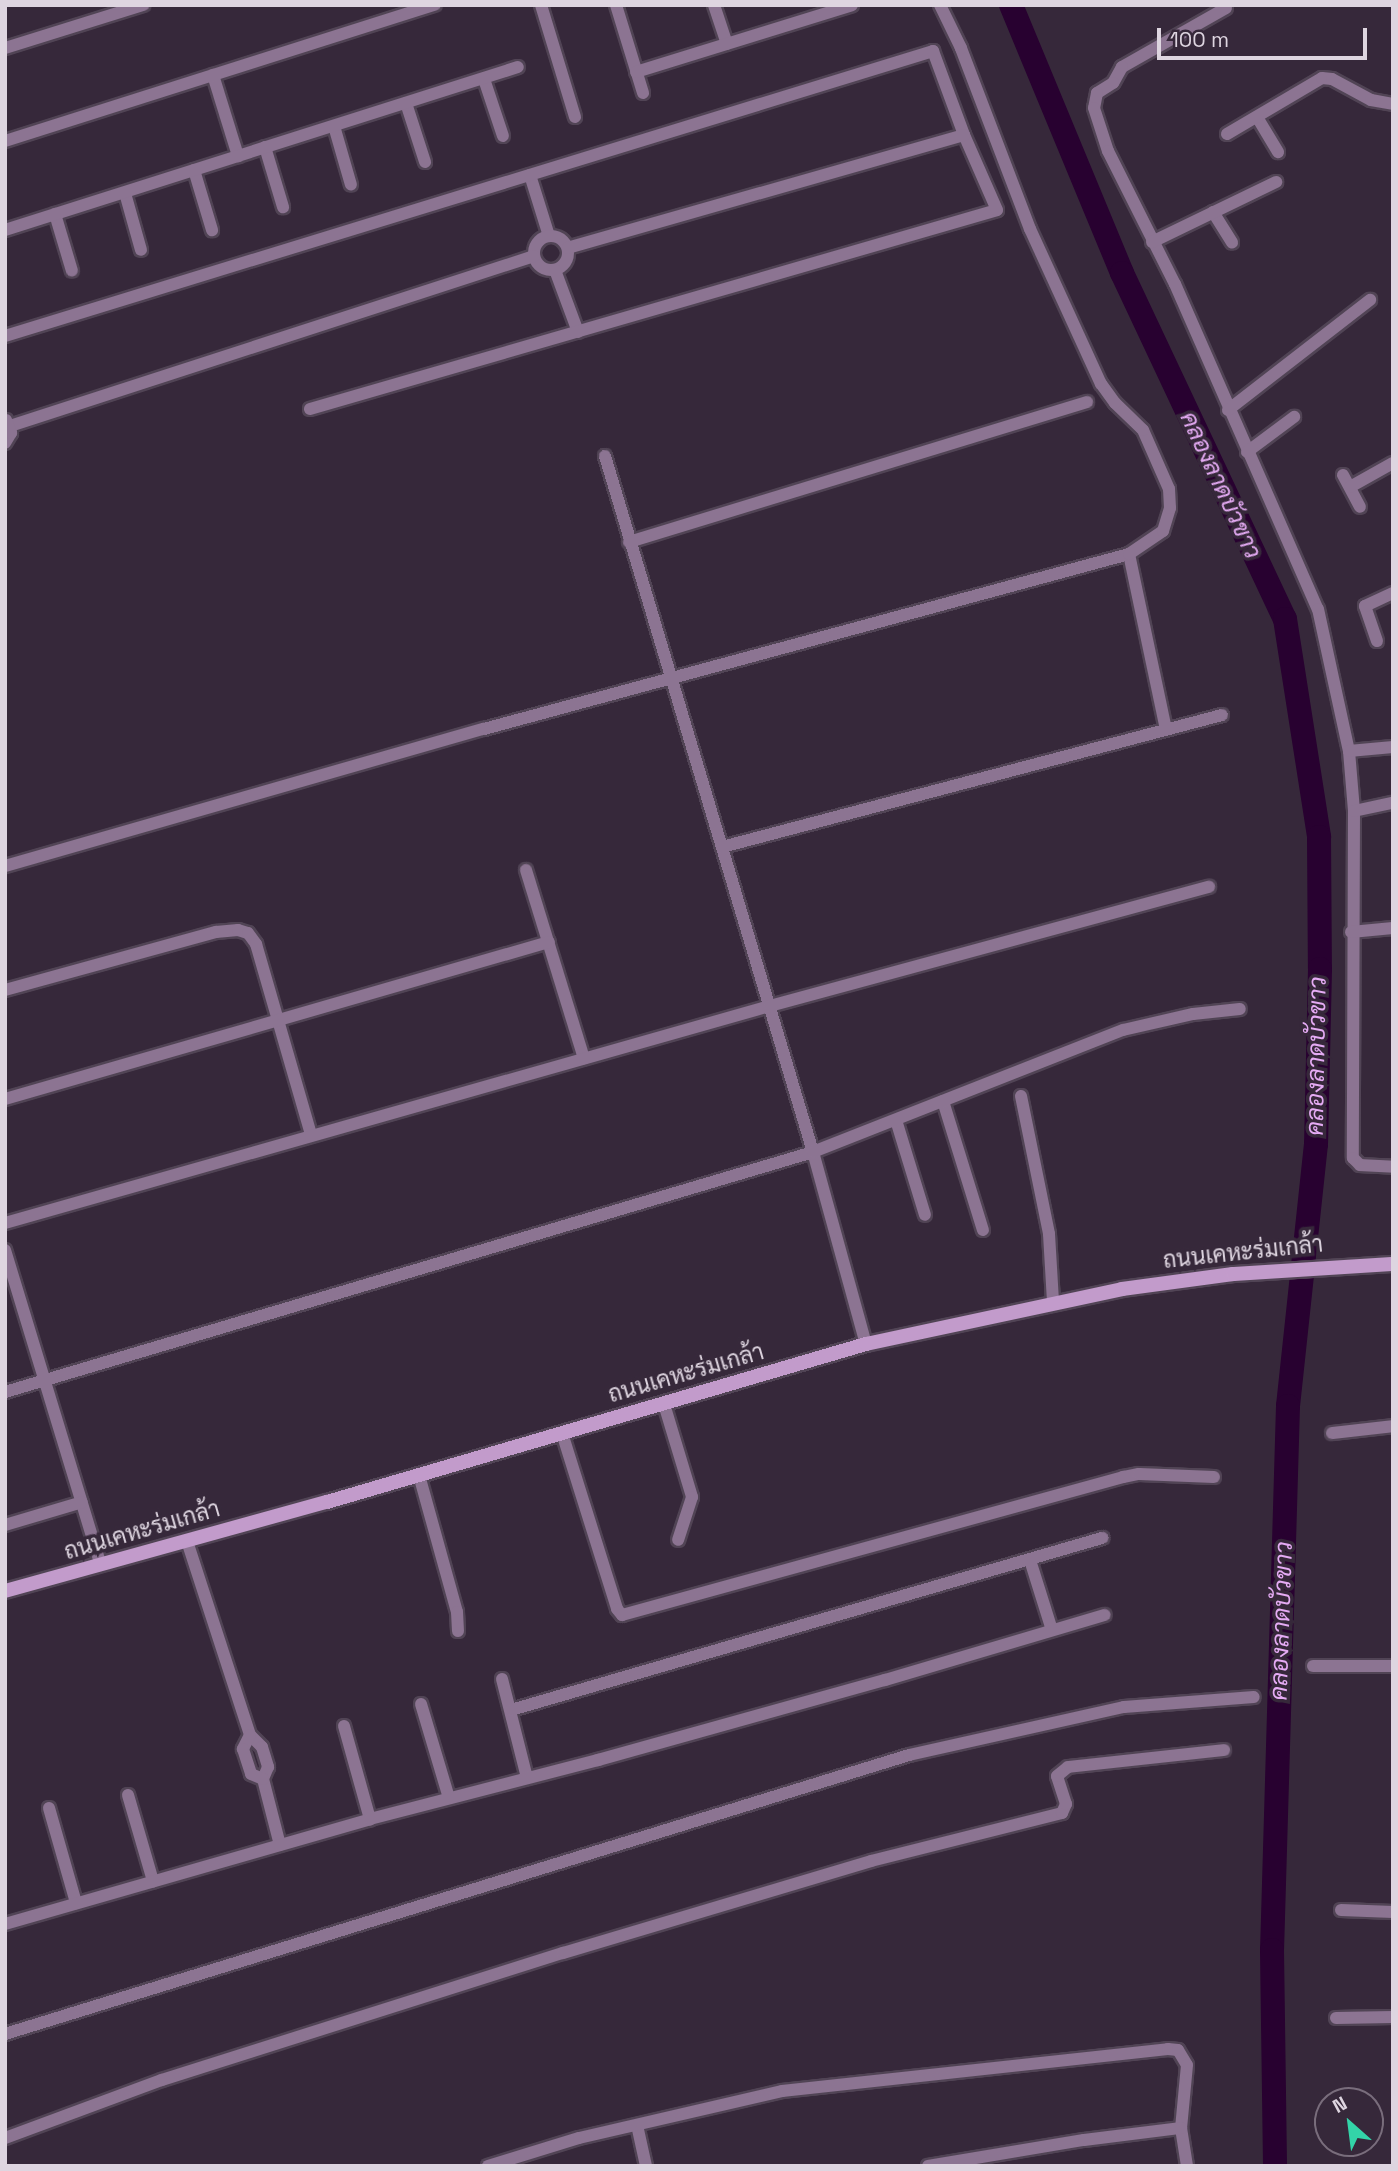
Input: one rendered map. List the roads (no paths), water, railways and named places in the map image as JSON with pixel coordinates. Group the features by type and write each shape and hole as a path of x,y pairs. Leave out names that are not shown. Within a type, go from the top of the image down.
{"street":[{"path":"5,48 123,8 143,5"},
{"path":"5,141 435,5"},
{"path":"541,5 575,117"},
{"path":"616,5 643,93"},
{"path":"714,5 727,44"},
{"path":"636,72 727,44 822,10 852,5"},
{"path":"5,866 1129,554 1163,531 1170,508 1170,489 1143,430 1115,403 1101,384 1031,229 961,48 940,5"},
{"path":"1226,8 1122,67 1114,83 1097,93 1094,100 1097,122 1108,151 1203,346 1228,410 1280,518 1318,609 1349,751 1354,811 1351,932 1353,1158 1360,1165 1393,1167"},
{"path":"5,336 933,51 964,135 998,210 310,409"},
{"path":"5,230 518,67"},
{"path":"213,75 238,156"},
{"path":"1227,134 1322,78 1332,79 1371,100 1393,104"},
{"path":"484,79 503,136"},
{"path":"406,103 425,162"},
{"path":"1257,117 1278,152"},
{"path":"334,126 351,185"},
{"path":"568,248 964,135"},
{"path":"265,148 283,207"},
{"path":"194,170 212,230"},
{"path":"530,175 549,236"},
{"path":"1152,242 1276,182"},
{"path":"125,193 141,250"},
{"path":"1213,212 1232,243"},
{"path":"55,214 72,271"},
{"path":"549,236 561,239 568,248 565,264 555,270 544,269 534,256 536,245 549,236"},
{"path":"5,443 11,433 8,423 534,256"},
{"path":"555,270 578,332"},
{"path":"1228,410 1370,300"},
{"path":"629,542 1087,402"},
{"path":"1247,452 1294,417"},
{"path":"605,456 813,1152 866,1344"},
{"path":"1350,487 1393,463"},
{"path":"1343,475 1360,506"},
{"path":"1129,554 1166,729"},
{"path":"1377,641 1365,606 1393,593"},
{"path":"722,847 1222,715"},
{"path":"1349,751 1393,747"},
{"path":"1354,811 1393,803"},
{"path":"526,870 584,1058"},
{"path":"5,1223 770,1006 1209,887"},
{"path":"1351,932 1393,928"},
{"path":"5,990 216,932 238,930 248,933 256,944 312,1135"},
{"path":"5,1099 549,942"},
{"path":"5,1392 813,1152 1123,1030 1193,1014 1240,1009"},
{"path":"1021,1096 1049,1234 1053,1301"},
{"path":"943,1101 983,1230"},
{"path":"896,1120 925,1215"},
{"path":"5,1250 101,1564"},
{"name":"ถนนเคหะร่มเกล้า","path":"5,1591 419,1475 866,1344 1053,1301 1233,1274 1345,1264 1393,1264"},
{"path":"664,1404 692,1497 678,1540"},
{"path":"1332,1433 1393,1426"},
{"path":"562,1433 617,1609 622,1615 1123,1477 1139,1474 1214,1477"},
{"path":"419,1475 457,1612 458,1631"},
{"path":"5,1525 82,1502"},
{"path":"511,1710 1102,1538"},
{"path":"187,1541 250,1735 243,1749 251,1774 264,1779 280,1844"},
{"path":"1030,1560 1052,1630"},
{"path":"5,1924 280,1844 527,1778 1105,1615"},
{"path":"1313,1666 1393,1665"},
{"path":"502,1678 527,1778"},
{"path":"5,2034 909,1755 1124,1707 1254,1697"},
{"path":"421,1704 449,1798"},
{"path":"344,1726 370,1819"},
{"path":"5,2138 162,2080 526,1964 871,1861 1062,1813 1066,1804 1057,1776 1068,1768 1224,1750"},
{"path":"128,1795 153,1881"},
{"path":"49,1808 76,1903"},
{"path":"1341,1910 1393,1912"},
{"path":"1336,2018 1393,2017"},
{"path":"488,2166 637,2125 782,2091 1168,2049 1178,2050 1187,2065 1181,2128 1187,2166"},
{"path":"637,2125 646,2166"},
{"path":"928,2166 1084,2140 1181,2128"}],"waterway":[{"name":"คลองลาดบัวขาว","path":"1011,5 1122,273 1285,619 1319,837 1320,969 1316,1144 1288,1406 1272,1950 1275,2166"}]}
